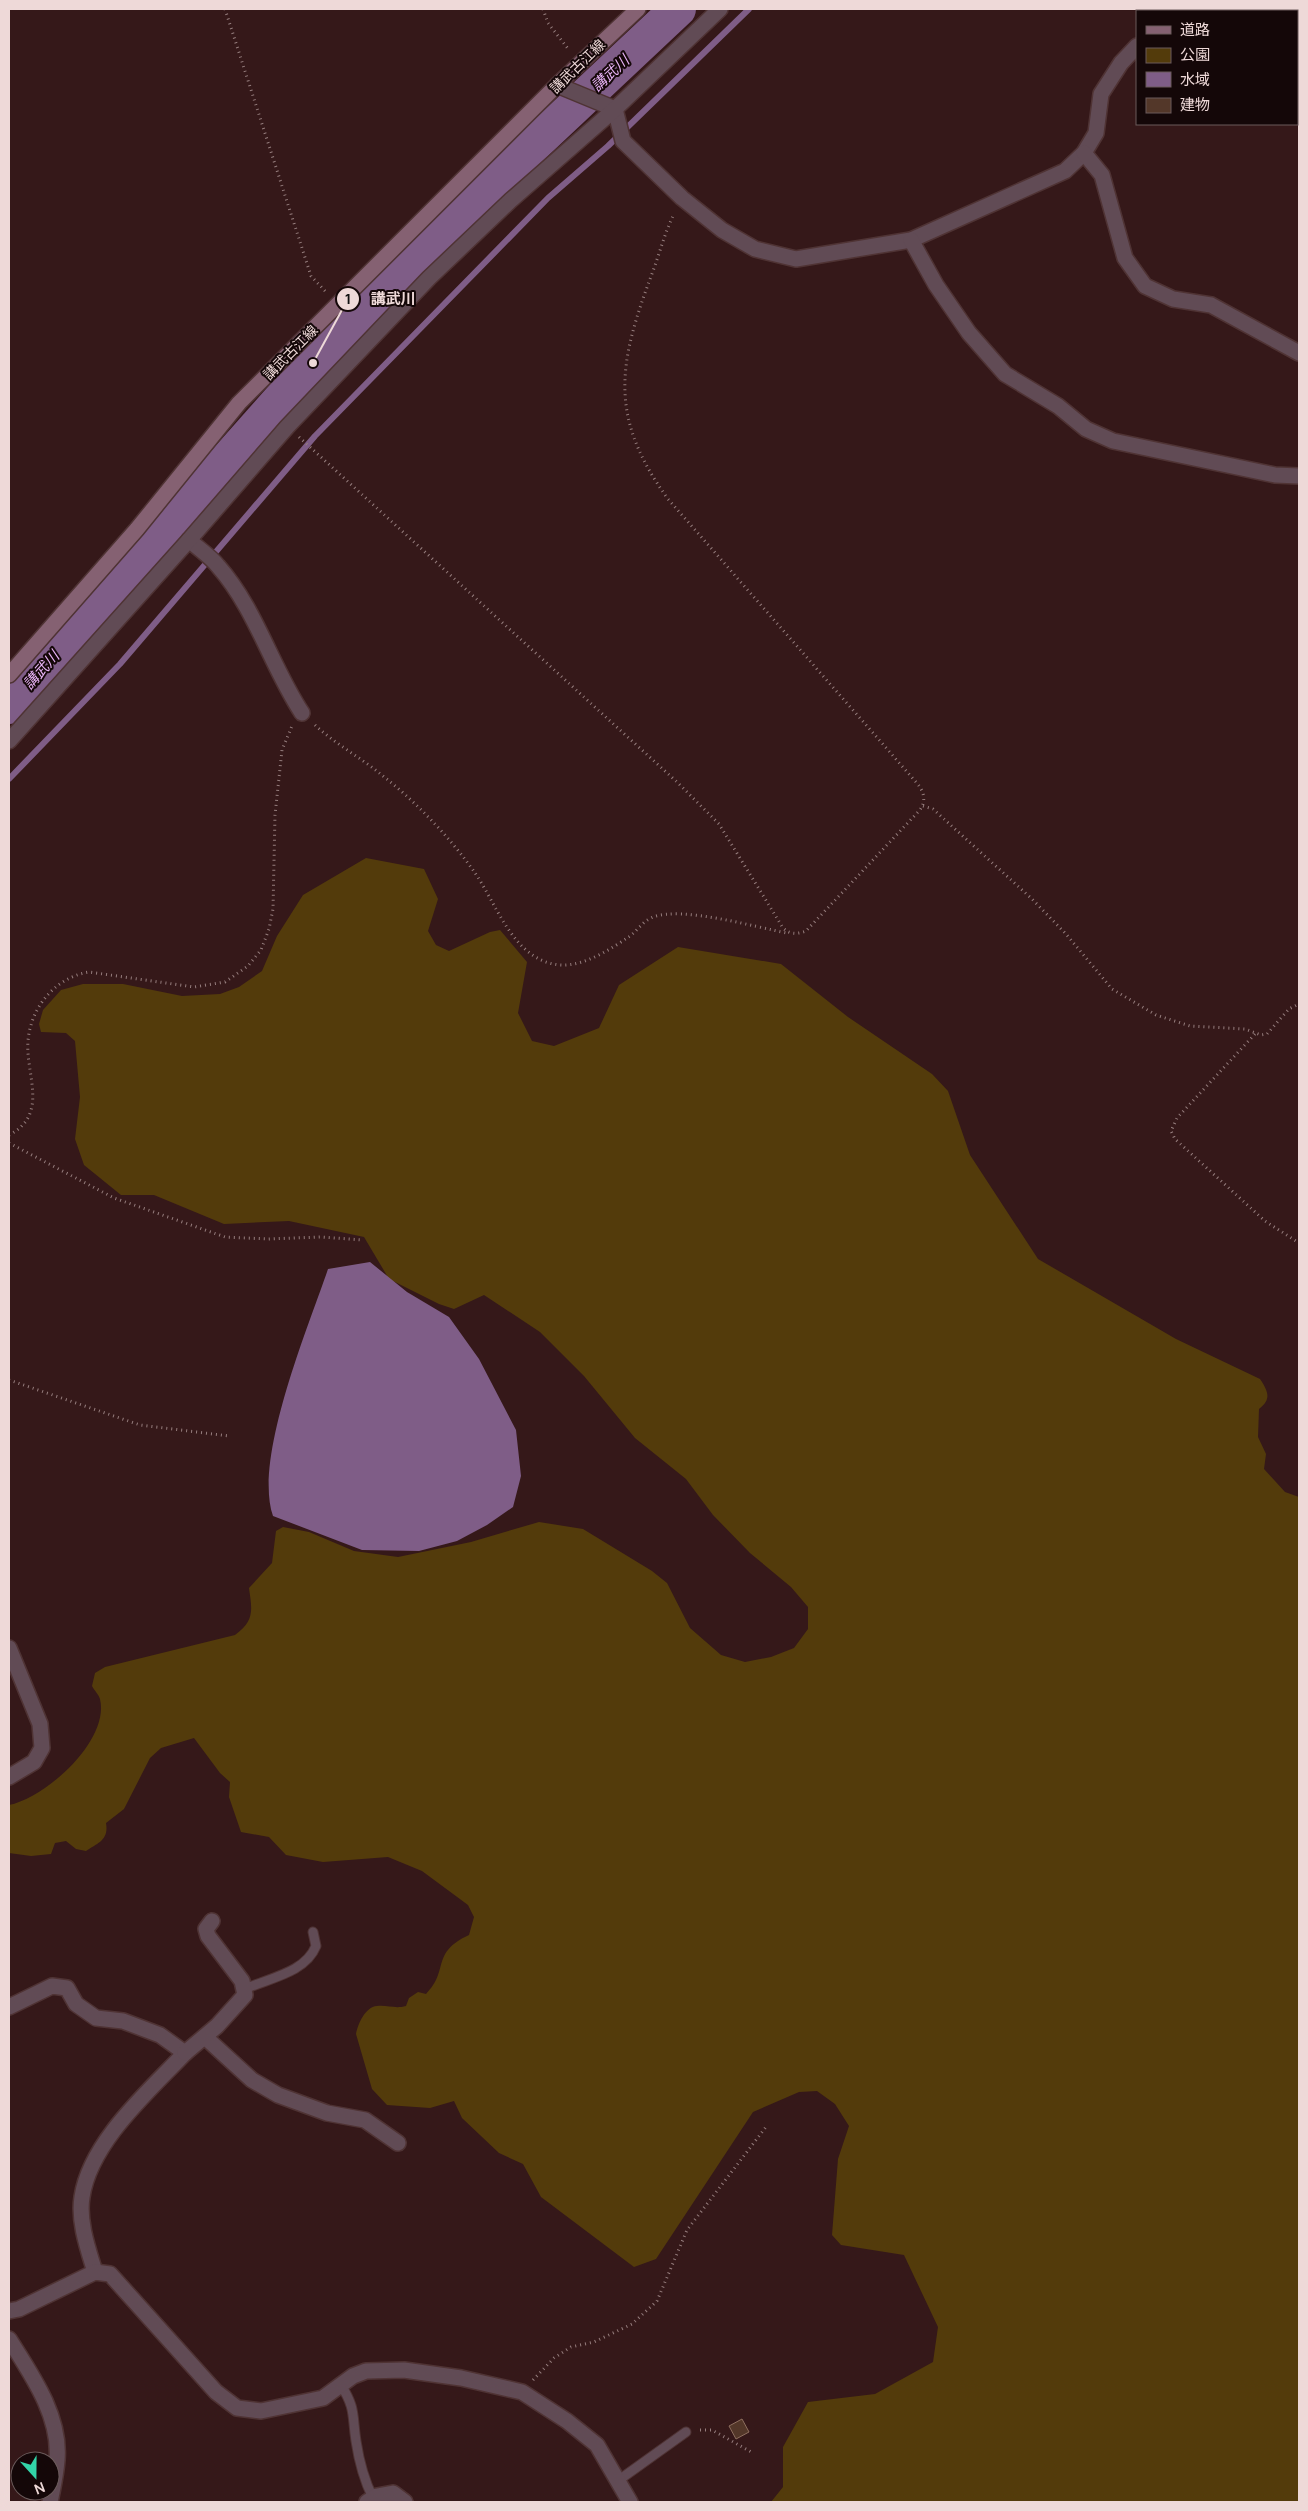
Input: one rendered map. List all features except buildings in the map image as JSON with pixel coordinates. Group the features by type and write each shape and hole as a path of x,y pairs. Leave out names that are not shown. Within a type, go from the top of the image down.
{"main road":[{"name":"講武古江線","path":"9,675 137,529 239,403 557,85 638,9"}],"street":[{"path":"9,740 189,540 287,427 429,278 610,107 720,9"},
{"path":"557,85 610,107 623,141 682,198 722,230 755,249 796,259 911,240 1065,170 1084,153 1096,133 1101,94 1121,63 1136,47"},
{"path":"1084,153 1102,175 1124,258 1145,286 1173,300 1211,305 1297,349"},
{"path":"911,240 936,285 964,325 1004,374 1058,406 1086,429 1113,441 1275,476 1299,476"},
{"path":"189,540 213,561 249,612 288,692 302,713"},
{"path":"9,1648 40,1724 42,1748 34,1762 9,1777"},
{"path":"95,2272 85,2237 82,2197 94,2159 122,2121 185,2053 205,2037 242,2000 245,1989 242,1981 208,1936 206,1929 212,1921"},
{"path":"9,2007 52,1986 67,1988 76,2004 96,2018 123,2021 160,2035 185,2053"},
{"path":"205,2037 252,2080 278,2095 327,2113 364,2120 398,2143"},
{"path":"9,2311 19,2309 95,2272 110,2274 216,2392 237,2408 261,2411 323,2398 353,2376 366,2371 404,2370 461,2378 522,2392 567,2421 597,2445 619,2480 630,2502"},
{"path":"9,2339 38,2386 54,2427 58,2459 50,2502"},
{"path":"370,2500 393,2494 405,2502"}],"lane":[{"path":"245,1989 294,1970 308,1961 316,1946 312,1932"},
{"path":"341,2385 354,2412 356,2440 370,2500"},
{"path":"619,2480 686,2432"}],"path":[{"path":"225,9 311,276 338,304"},
{"path":"543,9 548,22 563,44 581,63"},
{"path":"9,1136 22,1125 31,1112 28,1039 36,1012 50,992 60,982 78,974 89,972 194,988 213,986 226,982 238,974 248,966 261,950 269,929 273,909 272,842 282,750 289,730 302,713 324,734 379,773 432,823 464,858 520,944 537,960 562,965 585,961 610,949 631,935 646,921 664,915 677,914 730,921 794,934 806,931 923,806 924,796 916,782 668,499 651,475 637,448 626,401 626,354 640,303 670,222 682,198"},
{"path":"287,427 711,816 787,932"},
{"path":"923,806 933,809 1031,898 1066,934 1104,981 1124,997 1156,1015 1182,1024 1204,1028 1245,1029 1255,1034 1268,1034 1289,1009 1299,1004"},
{"path":"1255,1034 1177,1118 1171,1131 1175,1139 1265,1221 1299,1243"},
{"path":"9,1143 114,1198 225,1237 268,1239 321,1237 363,1240"},
{"path":"9,1380 140,1425 229,1436"},
{"path":"522,2392 554,2358 571,2347 594,2342 632,2324 657,2302 687,2230 766,2127"},
{"path":"686,2432 712,2430 753,2453"}],"green space":[{"path":"366,858 424,869 438,899 428,931 436,945 449,951 490,932 500,930 527,962 518,1013 532,1041 554,1046 599,1028 619,985 678,947 781,964 848,1017 932,1074 948,1091 970,1155 1038,1259 1176,1339 1260,1379 1263,1383 1267,1391 1267,1398 1266,1402 1259,1409 1258,1437 1266,1454 1264,1469 1285,1492 1299,1497 1299,2502 771,2502 783,2487 783,2447 808,2402 875,2394 933,2362 938,2327 904,2255 841,2245 832,2235 838,2159 849,2126 835,2104 817,2091 799,2092 753,2112 656,2259 634,2267 541,2197 523,2164 499,2153 462,2118 454,2101 430,2108 387,2105 372,2089 356,2034 363,2017 373,2007 406,2006 409,1998 418,1992 426,1994 437,1977 449,1948 469,1935 474,1917 468,1905 422,1871 388,1857 323,1862 286,1855 269,1837 241,1832 229,1797 230,1782 220,1773 194,1738 161,1748 150,1758 124,1809 106,1823 106,1833 102,1840 86,1851 76,1849 66,1841 55,1843 51,1854 31,1856 9,1853 9,1805 24,1800 56,1779 72,1765 85,1749 95,1732 100,1715 100,1699 92,1686 95,1673 105,1667 235,1635 246,1624 251,1614 249,1588 272,1563 276,1531 283,1527 309,1532 354,1551 398,1557 471,1542 539,1522 583,1529 652,1571 667,1583 690,1628 721,1655 745,1662 771,1657 794,1648 808,1629 808,1607 791,1587 750,1553 713,1515 686,1479 635,1438 584,1376 540,1332 484,1295 454,1309 439,1304 389,1279 364,1237 289,1221 224,1224 154,1195 121,1195 84,1165 75,1139 80,1097 75,1041 66,1033 41,1032 39,1024 43,1010 61,990 83,984 123,984 182,996 220,994 239,987 262,971 277,936 303,895"}],"water":[{"path":"370,1262 407,1292 449,1317 479,1359 516,1430 521,1476 513,1507 487,1525 457,1541 419,1551 362,1550 273,1516 269,1491 270,1462 276,1428 297,1358 328,1269"}],"waterway":[{"name":"講武川","path":"9,706 313,363 528,150 678,9"},
{"path":"9,779 120,664 315,436 548,198 608,146 749,9"}],"place":[{"name":"講武川","path":"313,363"}]}
